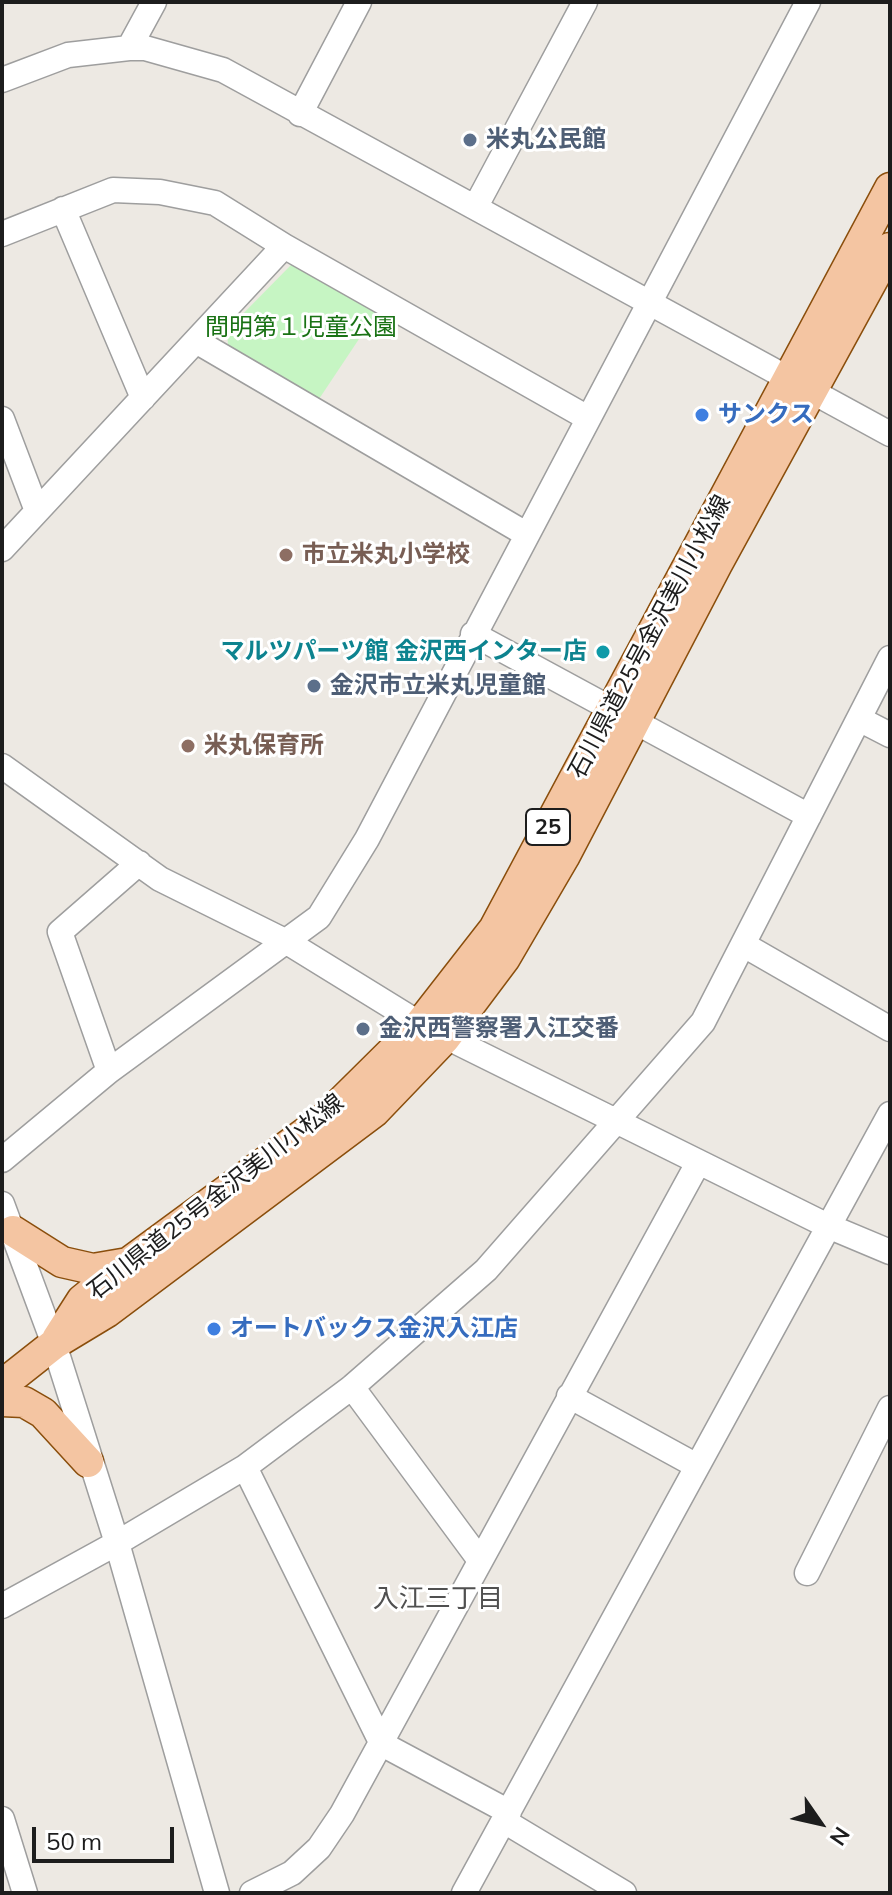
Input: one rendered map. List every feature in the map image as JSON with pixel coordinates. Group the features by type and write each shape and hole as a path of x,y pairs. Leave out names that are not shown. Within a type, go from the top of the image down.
{"main road":[{"name":"石川県道25号金沢美川小松線","path":"54,1344 82,1300 324,1119 432,1031 505,958 623,715 801,386 890,188"},
{"name":"石川県道25号金沢美川小松線","path":"801,386 890,248"},
{"name":"石川県道25号金沢美川小松線","path":"2,1385 54,1344 107,1312 374,1112 432,1031"},
{"path":"7,1217 62,1262 93,1269 128,1263"},
{"path":"2,1401 24,1402 43,1413 88,1462"}],"street":[{"path":"129,48 154,2"},
{"path":"300,114 359,2"},
{"path":"476,206 585,2"},
{"path":"2,1160 109,1071 319,917 341,884 808,2"},
{"path":"2,80 68,55 129,48 145,48 223,70 890,434"},
{"path":"2,234 113,190 160,192 215,203 284,246 586,417"},
{"path":"63,209 143,398"},
{"path":"2,549 284,246"},
{"path":"196,341 526,534"},
{"path":"2,419 37,511"},
{"path":"473,634 809,816"},
{"path":"2,1606 117,1543 245,1467 352,1387 486,1270 703,1022 890,658"},
{"path":"859,719 890,735"},
{"path":"2,766 160,879 287,942 432,1031 828,1226 890,1252"},
{"path":"109,1071 60,932 139,863"},
{"path":"744,945 890,1029"},
{"path":"464,1893 890,1114"},
{"path":"252,1893 292,1873 319,1848 382,1744 479,1559 698,1163"},
{"path":"7,1217 54,1344 88,1462 117,1543 217,1893"},
{"path":"352,1387 479,1559"},
{"path":"569,1396 697,1466"},
{"path":"807,1573 890,1408"},
{"path":"245,1467 382,1744 506,1816 624,1893"},
{"path":"2,1819 25,1893"}],"green space":[{"name":"間明第１児童公園","path":"292,264 377,312 319,399 228,345 227,330"}],"place":[{"name":"米丸公民館","path":"470,140"},
{"name":"サンクス","path":"702,415"},
{"name":"市立米丸小学校","path":"286,555"},
{"name":"マルツパーツ館 金沢西インター店","path":"603,652"},
{"name":"金沢市立米丸児童館","path":"314,686"},
{"name":"米丸保育所","path":"188,746"},
{"name":"金沢西警察署入江交番","path":"363,1029"},
{"name":"オートバックス金沢入江店","path":"214,1329"}],"district":[{"name":"入江三丁目","path":"438,1599"}]}
